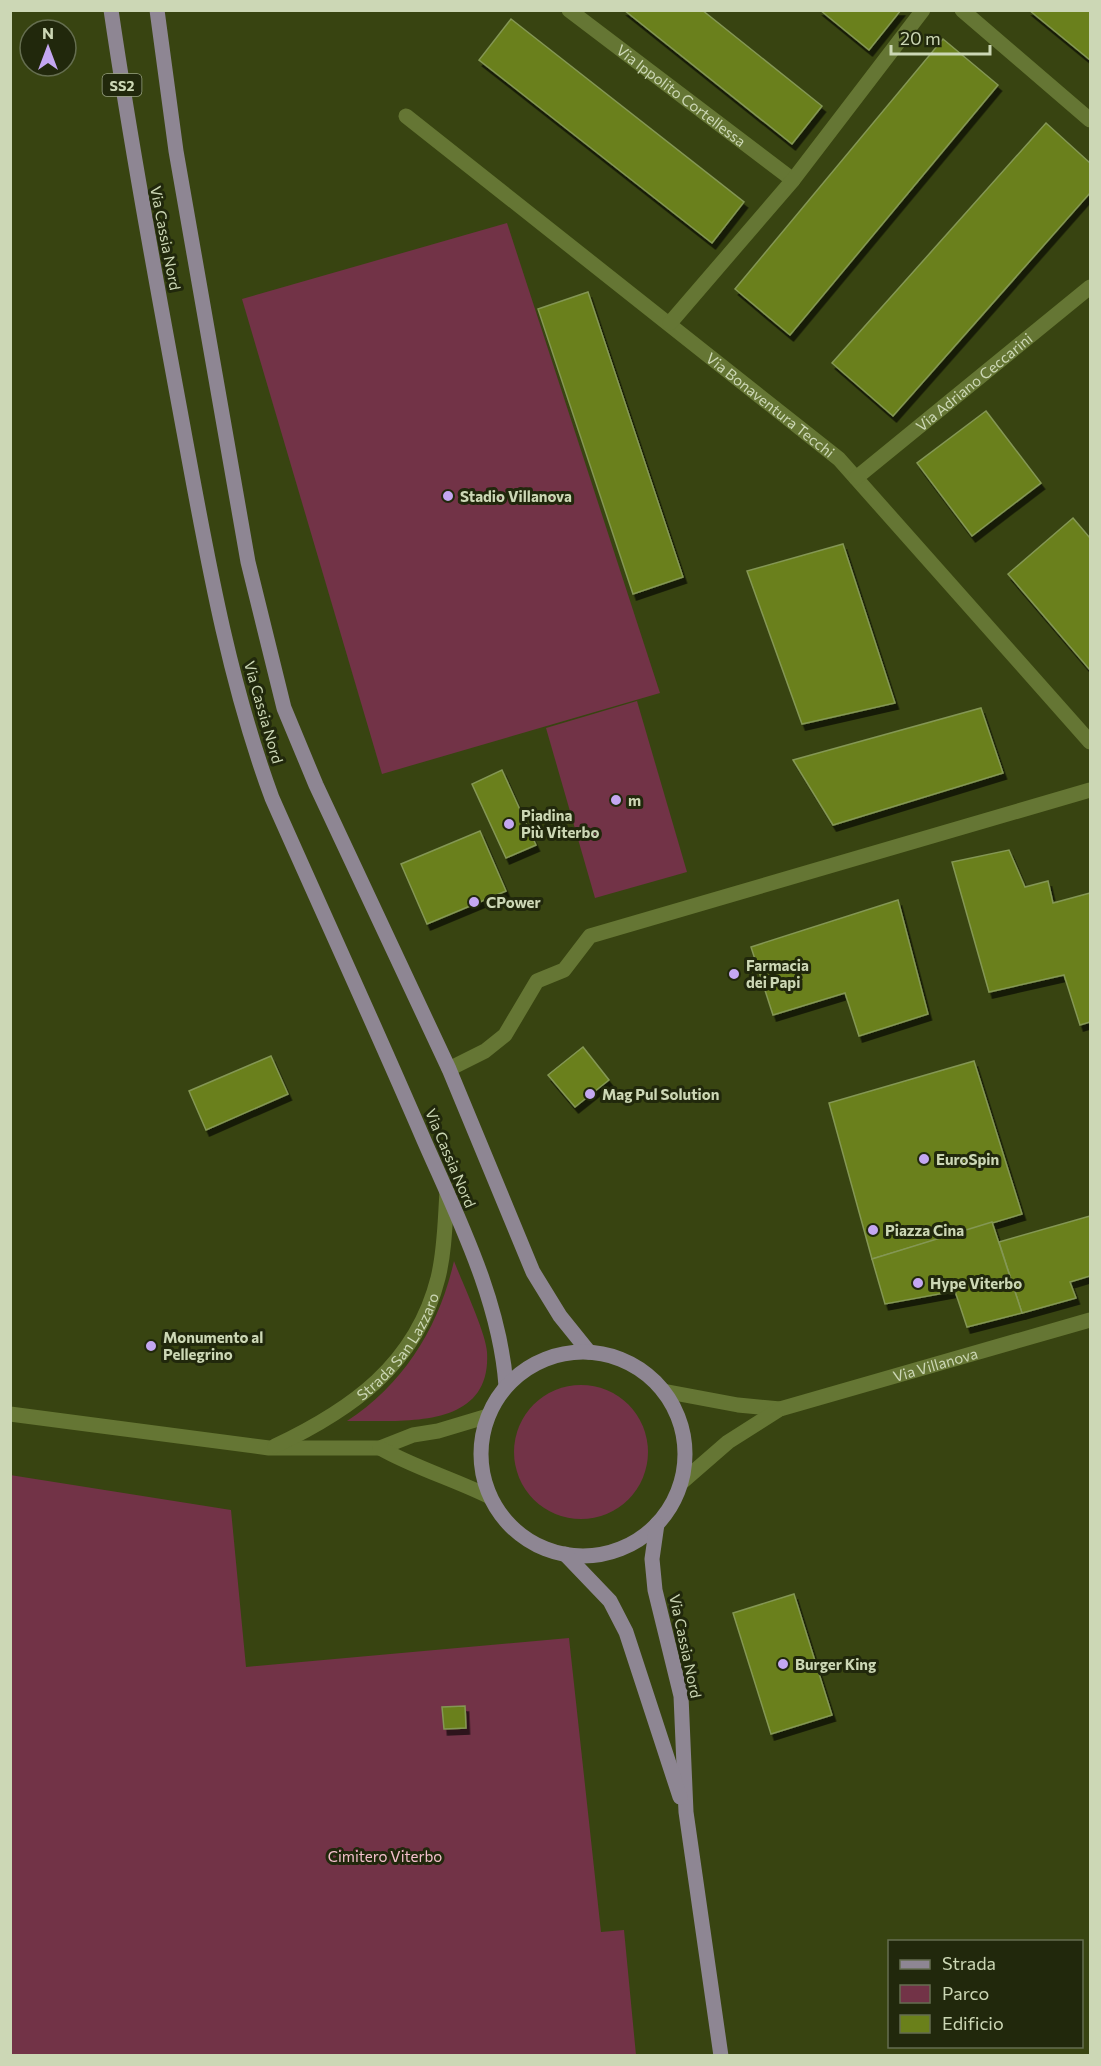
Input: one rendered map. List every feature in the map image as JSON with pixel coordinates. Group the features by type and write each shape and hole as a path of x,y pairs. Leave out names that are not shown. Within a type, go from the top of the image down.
{"main road":[{"name":"Via Cassia Nord","path":"111,10 133,159 211,575 235,686 250,738 272,798 447,1192 495,1322 504,1358 506,1386"},
{"name":"Via Cassia Nord","path":"157,10 176,152 248,562 284,708 316,785 449,1069 533,1272 560,1316 589,1352"},
{"name":"Via Cassia Nord","path":"589,1352 618,1358 634,1366 663,1390 681,1423 685,1445 681,1482 672,1503 657,1524 638,1539 604,1554 565,1554 540,1546 516,1531 501,1515 490,1497 482,1470 481,1442 488,1416 506,1386 523,1371 542,1360 566,1353 589,1352"},
{"name":"Via Cassia Nord","path":"657,1524 652,1559 655,1590 681,1696 686,1812 720,2055"},
{"name":"Via Cassia Nord","path":"565,1554 610,1601 626,1632 648,1706 686,1812"}],"street":[{"name":"Via Ippolito Cortellessa","path":"569,10 793,180"},
{"path":"670,323 793,180 922,10"},
{"path":"962,10 1090,120"},
{"name":"Via Bonaventura Tecchi","path":"406,116 839,459 1090,742"},
{"name":"Via Adriano Ceccarini","path":"856,478 1090,287"},
{"path":"449,1069 485,1051 505,1035 537,981 564,970 590,936 1090,790"},
{"name":"Strada San Lazzaro","path":"269,1448 323,1423 358,1399 411,1343 425,1314 438,1278 447,1192"},
{"name":"Via Villanova","path":"681,1482 728,1442 780,1409 1090,1320"},
{"name":"Via Villanova","path":"663,1390 738,1405 780,1409"},
{"path":"10,1414 269,1448 380,1448 413,1434 438,1431 488,1416"},
{"path":"380,1448 411,1465 461,1483 490,1497"}],"green space":[{"name":"Stadio Villanova","path":"507,223 660,693 382,774 242,299"},
{"name":"m","path":"637,701 687,872 595,898 546,728"},
{"path":"454,1261 486,1343 485,1378 475,1396 459,1409 438,1416 415,1420 347,1421 386,1390 416,1352 439,1309"},
{"path":"581,1385 607,1390 629,1404 643,1426 648,1452 643,1478 629,1500 607,1514 581,1519 555,1514 533,1500 519,1478 514,1452 519,1426 533,1404 555,1390"},
{"name":"Cimitero Viterbo","path":"10,1475 231,1510 246,1667 569,1638 601,1932 624,1930 636,2055 11,2055"}],"building":[{"path":"624,10 702,10 822,106 792,144"},
{"path":"820,10 901,10 869,50"},
{"path":"1029,10 1090,10 1090,60"},
{"path":"511,19 744,202 712,243 479,60"},
{"path":"943,39 998,85 790,335 735,289"},
{"path":"1046,123 1090,163 1090,193 893,416 832,363"},
{"path":"588,292 683,577 633,594 538,309"},
{"path":"986,411 1041,483 972,536 917,463"},
{"path":"1073,518 1090,538 1090,670 1008,574"},
{"path":"843,544 895,703 802,724 747,571"},
{"path":"981,708 1003,773 833,825 793,760"},
{"path":"502,770 536,845 506,858 472,784"},
{"path":"480,831 506,891 427,924 401,864"},
{"path":"1009,850 1025,887 1048,881 1053,903 1090,893 1090,1022 1080,1025 1064,975 989,992 952,862"},
{"path":"898,900 928,1014 859,1036 845,993 773,1015 751,947"},
{"path":"583,1047 609,1080 575,1107 548,1075"},
{"path":"271,1056 288,1094 206,1130 189,1091"},
{"name":"EuroSpin","path":"974,1061 1022,1214 872,1259 829,1103"},
{"path":"1090,1216 1090,1276 1070,1282 1076,1298 1022,1313 999,1242"},
{"path":"992,1222 1022,1313 967,1327 955,1291 885,1304 872,1259"},
{"name":"Burger King","path":"794,1594 832,1715 771,1734 733,1613"},
{"path":"465,1706 466,1728 444,1729 442,1707"}],"place":[{"name":"Stadio Villanova","path":"448,496"},
{"name":"m","path":"616,800"},
{"name":"Piadina Più Viterbo","path":"509,824"},
{"name":"CPower","path":"474,902"},
{"name":"Farmacia dei Papi","path":"734,974"},
{"name":"Mag Pul Solution","path":"590,1094"},
{"name":"EuroSpin","path":"924,1159"},
{"name":"Piazza Cina","path":"873,1230"},
{"name":"Hype Viterbo","path":"918,1283"},
{"name":"Monumento al Pellegrino","path":"151,1346"},
{"name":"Burger King","path":"783,1664"}]}
